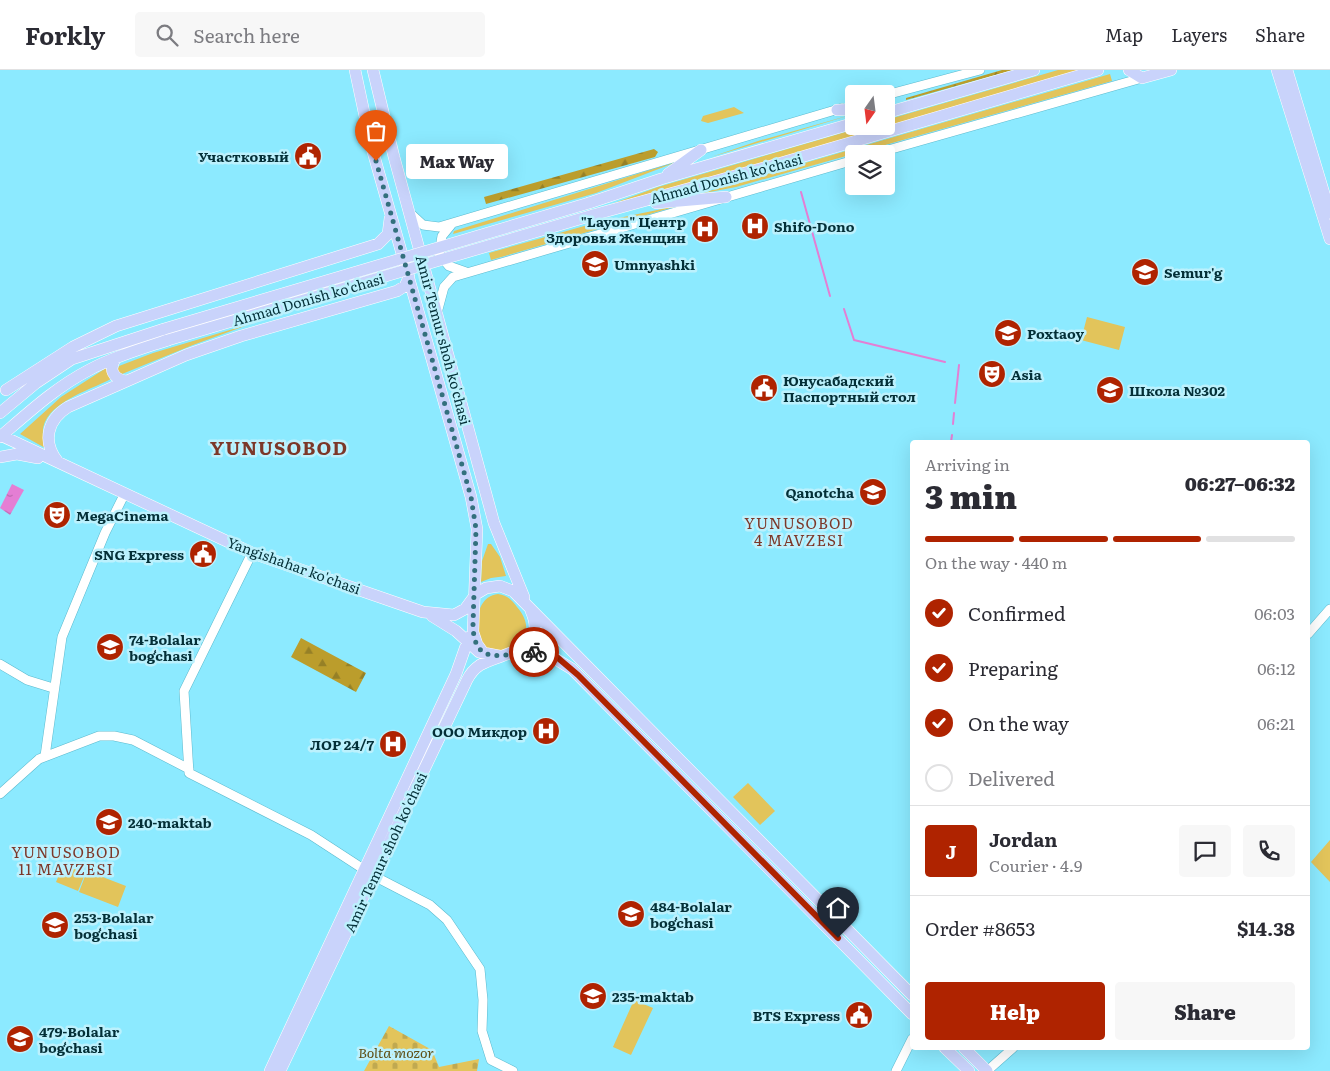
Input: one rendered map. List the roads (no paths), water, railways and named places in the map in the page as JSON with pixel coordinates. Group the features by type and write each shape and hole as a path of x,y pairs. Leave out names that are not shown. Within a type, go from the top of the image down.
{"main road":[{"name":"Amir Temur shoh ko'chasi","path":"280,1071 456,674 473,625 476,529 474,514 439,382 367,132 355,70"},
{"name":"Amir Temur shoh ko'chasi","path":"270,1071 468,677 479,666 509,655 523,647 533,634 534,621 494,523 373,70"},
{"path":"895,111 1034,70"},
{"name":"Ahmad Donish ko'chasi","path":"0,413 36,383 65,363 90,351 166,334 627,205 767,168 1098,70"},
{"path":"1129,70 1142,78 1171,70"},
{"path":"1277,70 1330,239"},
{"path":"1287,70 1330,213"},
{"path":"895,106 916,105"},
{"path":"837,110 845,109"},
{"name":"Ahmad Donish ko'chasi","path":"0,435 71,380 166,334 661,179 845,126"},
{"path":"661,179 700,150"},
{"path":"627,205 726,197"},
{"path":"3,391 73,348 116,326 378,244 388,234 391,211"},
{"path":"58,462 52,452 49,429 54,419 68,407 186,355 241,336 397,291 405,286 409,277"},
{"path":"3,391 65,363 116,326"},
{"path":"116,358 112,363 112,373 117,378 126,381"},
{"path":"439,382 448,387 453,384 455,379"},
{"path":"0,435 58,462"},
{"path":"0,457 17,454 58,462"},
{"name":"Yangishahar ko'chasi","path":"58,462 252,553 424,612 442,615 456,614 467,607 474,597"},
{"path":"474,597 486,588 500,586 514,591 910,993"},
{"name":"Yangishahar ko'chasi","path":"424,612 454,629 468,643"},
{"name":"Amir Temur shoh ko'chasi","path":"473,625 478,646 490,656"},
{"path":"468,643 476,651 490,656 540,653 558,658 578,675 910,1012"},
{"path":"612,710 614,703 622,700"},
{"path":"892,994 902,984"},
{"path":"948,1050 969,1071"},
{"path":"966,1050 987,1071"}],"street":[{"path":"895,93 980,70"},
{"path":"895,148 1142,78"},
{"path":"410,214 419,222 430,227 454,224 837,110"},
{"name":"Ahmad Donish ko'chasi","path":"437,313 444,287 452,277 845,163"},
{"path":"454,224 442,236 439,254 445,263 453,269 470,271"},
{"path":"44,756 58,655 71,614 105,533 125,493"},
{"path":"252,553 184,691 189,773 311,835 369,873 430,905 447,920 459,934 480,969 483,1000 482,1032 492,1060 513,1071"},
{"path":"1310,632 1330,609"},
{"path":"0,664 27,680 53,688"},
{"path":"0,794 44,756 89,738 114,736 133,740 190,768"},
{"path":"896,1071 910,1043"},
{"path":"987,1071 1011,1050"}],"water":[{"path":"12,484 24,490 10,515 0,508"}],"waterway":[{"path":"801,192 830,296"},
{"path":"844,309 854,340 945,362"},
{"path":"955,403 959,365"},
{"path":"953,424 954,413"},
{"path":"951,440 952,435"}],"place":[{"name":"Участковый","path":"308,156"},
{"name":"Max Way","path":"376,161"},
{"name":"Shifo-Dono","path":"755,226"},
{"name":"\"Layon\" Центр Здоровья Женщин","path":"705,229"},
{"name":"Umnyashki","path":"595,264"},
{"name":"Semur'g","path":"1145,272"},
{"name":"Poxtaoy","path":"1008,333"},
{"name":"Asia","path":"992,374"},
{"name":"Юнусабадский Паспортный стол","path":"764,388"},
{"name":"Школа №302","path":"1110,390"},
{"name":"Qanotcha","path":"873,492"},
{"name":"MegaCinema","path":"57,515"},
{"name":"SNG Express","path":"203,554"},
{"name":"74-Bolalar bogʻchasi","path":"110,647"},
{"name":"ООО Микдор","path":"546,731"},
{"name":"ЛОР 24/7","path":"393,744"},
{"name":"240-maktab","path":"109,822"},
{"name":"484-Bolalar bogʻchasi","path":"631,914"},
{"name":"253-Bolalar bogʻchasi","path":"55,925"},
{"name":"235-maktab","path":"593,996"},
{"name":"BTS Express","path":"859,1015"},
{"name":"479-Bolalar bogʻchasi","path":"20,1039"}],"district":[{"name":"YUNUSOBOD","path":"279,447"},
{"name":"YUNUSOBOD 4 MAVZESI","path":"799,530"},
{"name":"YUNUSOBOD 11 MAVZESI","path":"66,860"}],"park label":[{"name":"Bolta mozor","path":"396,1052"}]}
